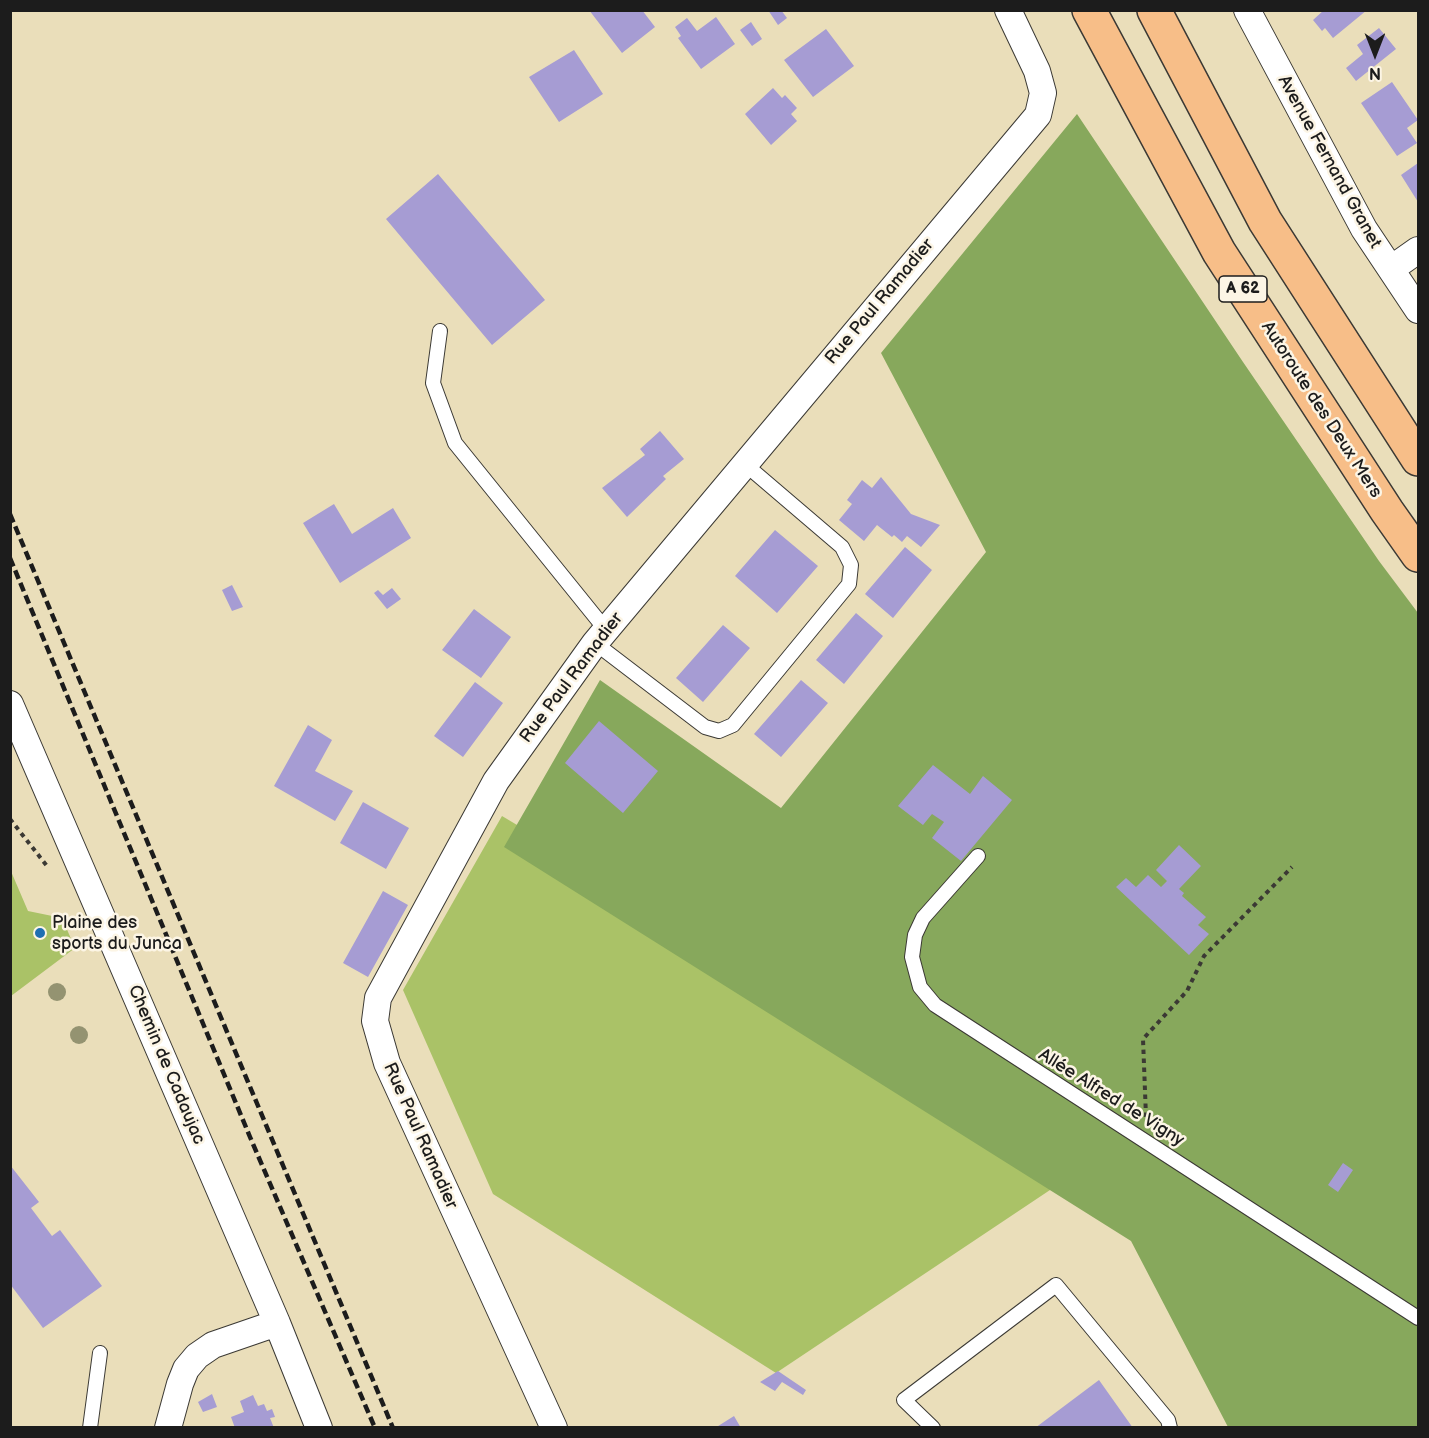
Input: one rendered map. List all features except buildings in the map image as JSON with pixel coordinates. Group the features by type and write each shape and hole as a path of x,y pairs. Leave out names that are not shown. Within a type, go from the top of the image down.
{"highway":[{"name":"Autoroute des Deux Mers","path":"1089,10 1219,252 1387,512 1419,555"},
{"path":"1154,10 1265,221 1419,459"}],"street":[{"name":"Rue Paul Ramadier","path":"554,1428 387,1063 377,1032 374,1012 378,998 496,781 601,637 1038,115 1043,93 1037,71 1008,10"},
{"name":"Avenue Fernand Granet","path":"1247,10 1364,229 1419,310"},
{"path":"1391,269 1419,250"},
{"name":"Chemin de Cadaujac","path":"10,704 277,1323 319,1428"},
{"path":"168,1428 183,1377 197,1356 213,1345 277,1323"}],"lane":[{"path":"440,331 433,383 455,443 601,637 705,727 719,731 733,725 849,584 850,565 842,547 746,465"},
{"name":"Allée Alfred de Vigny","path":"978,856 923,918 915,935 912,957 920,987 935,1005 965,1027 1419,1317"},
{"path":"933,1428 904,1400 1056,1284 1167,1420 1170,1428"},
{"path":"90,1428 100,1353"}],"path":[{"path":"1146,1142 1143,1039 1187,991 1204,956 1292,867"}],"green space":[{"path":"1077,114 1243,362 1379,561 1418,613 1418,1427 1228,1427 1131,1241 504,847 600,680 781,808 986,552 881,353"},
{"path":"502,816 1068,1154 1065,1180 776,1373 493,1194 403,990"},
{"name":"Plaine des sports du Junca","path":"10,869 28,911 62,918 75,948 11,996"}],"railway":[{"path":"10,514 393,1428"},
{"path":"10,558 250,1137 375,1428"}],"place":[{"name":"Plaine des sports du Junca","path":"40,933"}]}
